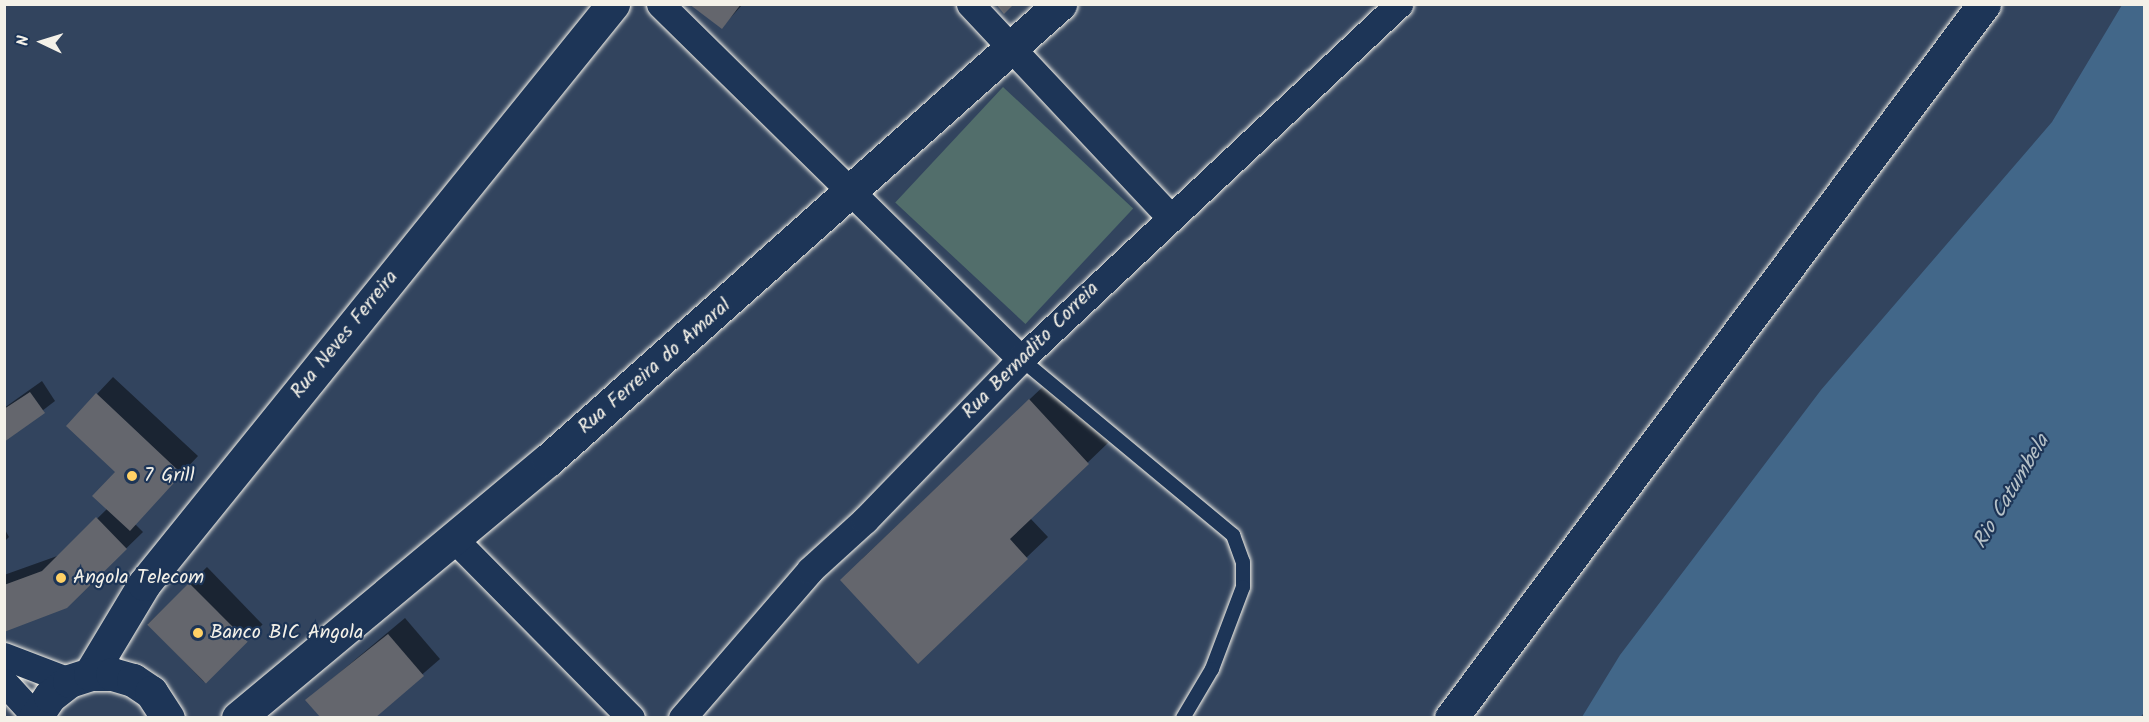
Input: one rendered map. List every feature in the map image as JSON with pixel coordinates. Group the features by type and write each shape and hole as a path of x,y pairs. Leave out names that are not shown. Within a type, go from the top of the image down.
{"street":[{"name":"Rua Neves Ferreira","path":"35,717 50,696 80,677 144,584 613,4"},
{"path":"660,4 1021,359"},
{"path":"970,4 1008,48 1170,217"},
{"name":"Rua Ferreira do Amaral","path":"238,717 455,540 853,193 1008,48 1060,4"},
{"name":"Rua Bernadito Correia","path":"682,717 810,570 865,520 1021,359 1399,4"},
{"path":"1451,717 1984,4"},
{"path":"455,540 631,717"},
{"path":"4,656 80,677 112,674 132,680 151,692 168,717"},
{"path":"4,682 35,717"}],"lane":[{"path":"1021,359 1233,536 1243,562 1243,587 1212,669 1184,717"}],"green space":[{"path":"1003,87 1133,208 1025,324 895,203"}],"water":[{"name":"Rio Catumbela","path":"2122,5 2144,5 2144,712 2141,717 1582,717 1620,655 1821,390 2052,122"}],"building":[{"path":"689,4 741,4 722,29"},
{"path":"996,4 1014,4 1004,14"},
{"path":"30,392 45,413 4,442 4,409"},
{"path":"96,393 182,474 130,531 92,496 115,472 66,426"},
{"path":"1029,399 1089,464 1010,539 1028,559 918,664 840,580"},
{"name":"Angola Telecom","path":"96,517 127,549 67,608 4,632 4,585 42,571"},
{"name":"Banco BIC Angola","path":"189,583 248,642 206,683 147,625"},
{"path":"388,634 424,676 375,718 321,718 305,700"}],"place":[{"name":"7 Grill","path":"132,476"},
{"name":"Angola Telecom","path":"61,578"},
{"name":"Banco BIC Angola","path":"198,633"}]}
